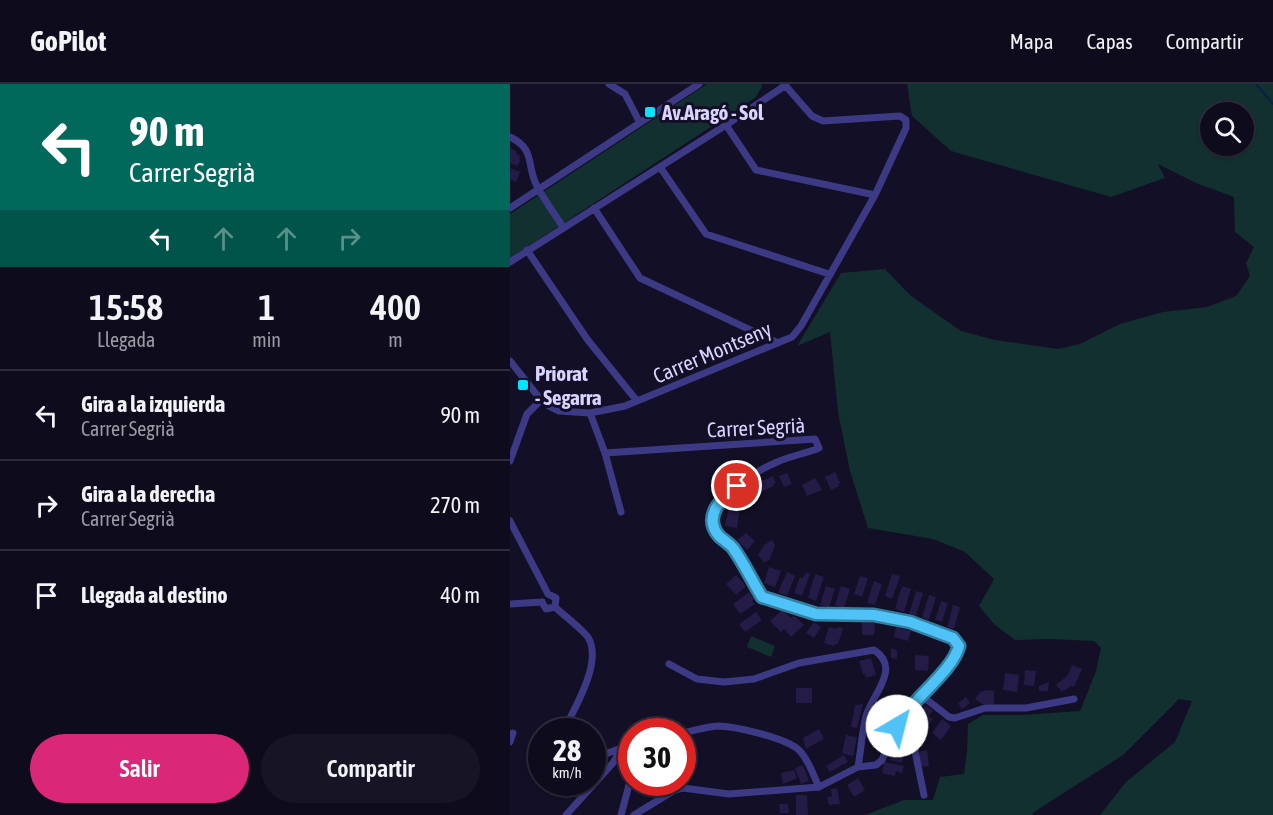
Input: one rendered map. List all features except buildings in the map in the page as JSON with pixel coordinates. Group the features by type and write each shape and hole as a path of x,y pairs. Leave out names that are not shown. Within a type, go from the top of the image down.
{"street":[{"path":"609,84 625,94 640,123"},
{"path":"510,208 699,84"},
{"path":"510,262 726,125 785,84"},
{"name":"Carrer Montseny","path":"541,400 559,411 590,413 625,406 778,344 792,336 801,326 875,195 906,128 906,120 900,116 823,121 812,116 785,84"},
{"path":"726,125 756,170 875,195"},
{"path":"510,137 523,145 529,154 533,178 538,189 563,227"},
{"path":"660,166 706,234 829,274"},
{"path":"594,208 640,278 778,344"},
{"path":"527,250 587,339 638,401"},
{"path":"510,361 541,400 527,414 510,461"},
{"path":"590,413 605,453 621,512"},
{"name":"Carrer Segrià","path":"605,453 815,439 819,448 774,463 752,475 723,498 712,515 712,526 719,536 732,546 762,597 816,614 874,615 910,622 953,638 959,646 957,655 921,695"},
{"path":"510,521 548,594 556,598 555,607"},
{"path":"548,594 543,597 542,603 546,609 555,607"},
{"path":"510,604 542,603"},
{"path":"555,607 589,638 593,658 585,684 569,718"},
{"path":"669,664 697,679 724,682 754,678 799,663 874,650 881,654 885,662 886,673 866,715 858,767"},
{"path":"634,815 675,790 683,788 729,794 819,788 858,767 880,763 898,723 921,695 949,717 955,718 986,708 1026,708 1074,699"},
{"path":"904,715 912,736 924,795"},
{"path":"696,730 718,726 784,741 799,750 819,788"},
{"path":"510,742 513,733"},
{"path":"566,815 618,755"},
{"path":"621,815 626,796"}],"green space":[{"path":"707,84 761,84 762,87 755,98 510,258 510,214"},
{"path":"907,84 1273,84 1273,815 1100,815 1126,782 1175,742 1192,701 1179,699 1123,755 1032,815 865,815 904,800 933,800 940,777 964,774 968,724 983,715 1080,711 1096,671 1101,648 1094,641 1015,640 995,625 979,606 994,579 965,552 933,539 868,528 850,471 838,412 830,332 797,346 841,273 885,269 911,296 961,331 995,340 1058,349 1080,344 1120,324 1163,312 1207,307 1236,296 1250,276 1246,263 1254,247 1235,232 1234,197 1196,183 1158,164 1165,178 1111,197 951,151 912,116"},
{"path":"751,636 775,646 771,657 747,647"}],"waterway":[{"path":"1256,84 1273,104"}],"place":[{"name":"Av.Aragó - Sol","path":"650,112"},
{"name":"Priorat - Segarra","path":"523,385"}],"route":[{"path":"737,486 723,498 712,515 712,526 719,536 732,546 762,597 816,614 874,615 910,622 953,638 959,646 957,655 897,726"}]}
